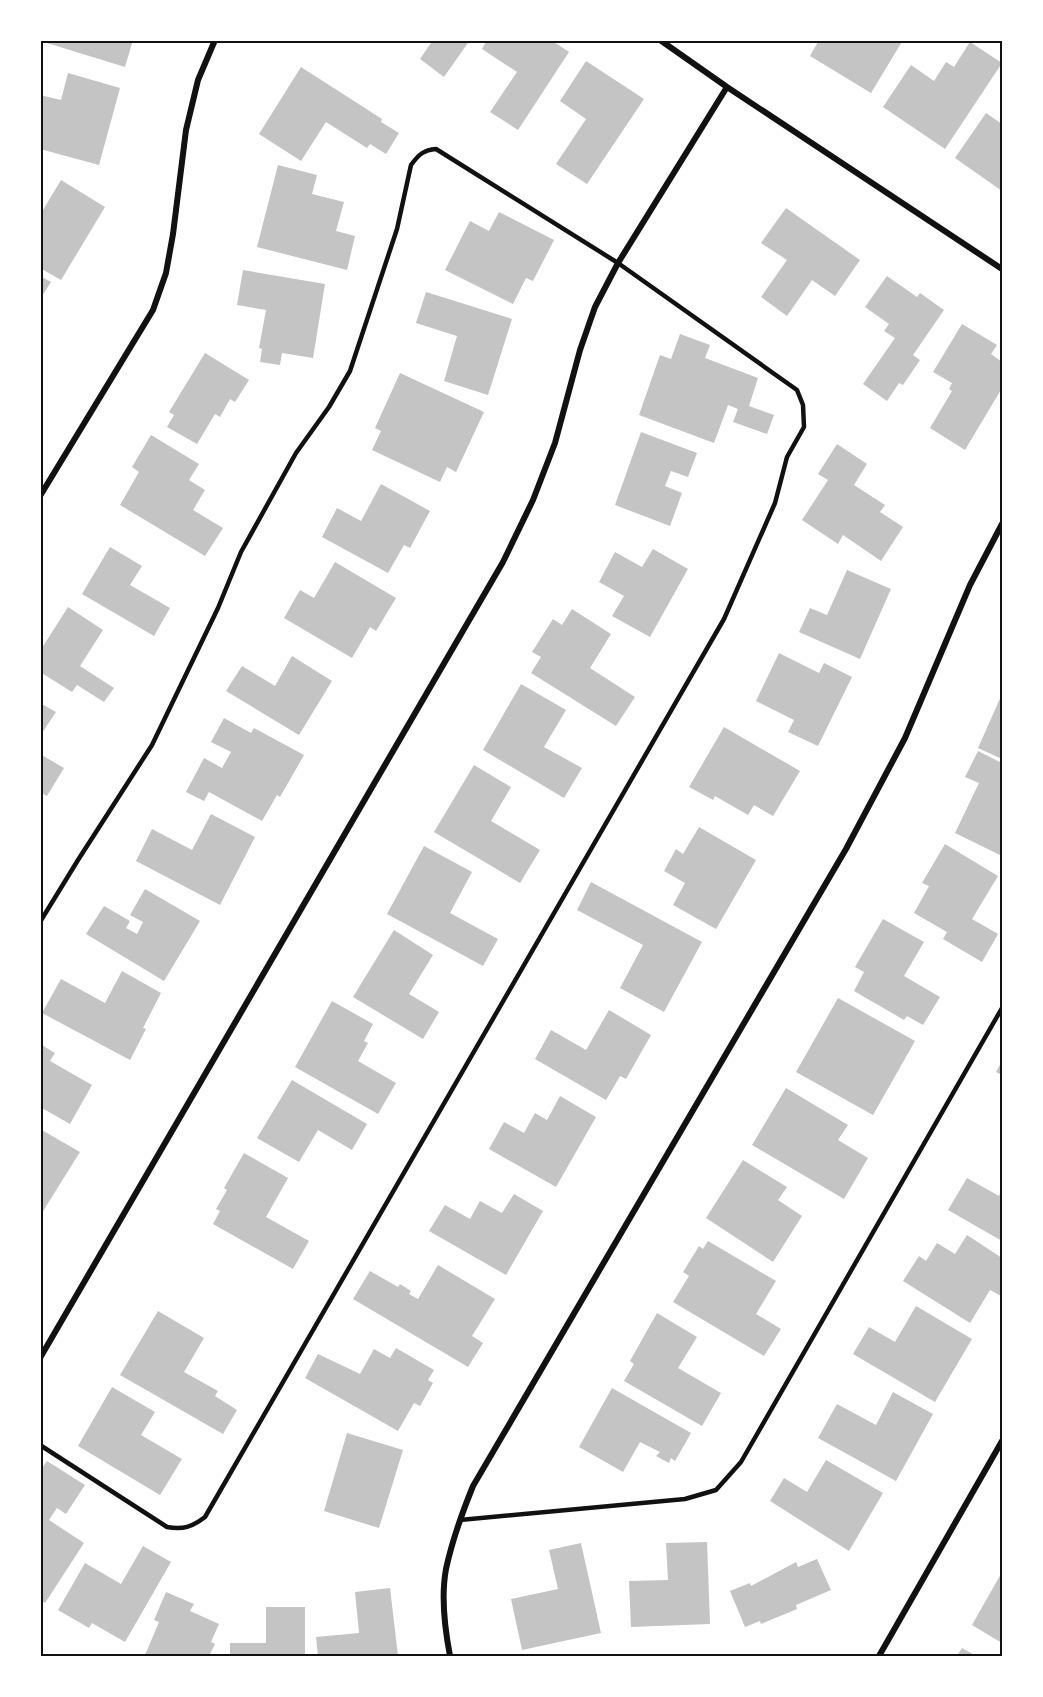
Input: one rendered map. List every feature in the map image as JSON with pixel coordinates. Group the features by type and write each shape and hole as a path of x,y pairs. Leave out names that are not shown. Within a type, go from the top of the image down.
{"street":[{"path":"40,496 153,310 166,273 186,130 198,80 215,40"},
{"path":"660,40 1002,269"},
{"path":"40,1358 504,562 533,500 555,443 580,350 595,307 618,263 727,87"},
{"path":"450,1656 445,1627 446,1571 460,1520 473,1485 846,849 905,738 970,585 1002,524"},
{"path":"879,1656 1002,1441"}],"lane":[{"path":"40,922 152,745 218,608 241,552 296,453 329,408 350,371 397,229 411,165 426,150 436,149 618,263 797,390 802,405 804,427 787,457 775,502 724,619 205,1518 192,1526 179,1529 167,1527 40,1445"},
{"path":"460,1520 685,1499 716,1490 741,1462 1002,1008"}],"building":[{"path":"48,40 133,40 125,67 47,43"},
{"path":"433,40 470,40 444,77 420,59"},
{"path":"487,40 551,40 569,52 518,130 490,112 517,72 482,49"},
{"path":"819,40 903,40 871,93 810,56"},
{"path":"970,42 1002,63 945,149 883,107 911,65 934,81 946,62 954,67"},
{"path":"586,61 644,99 587,184 556,164 586,119 560,101"},
{"path":"301,67 382,119 381,122 399,133 386,154 370,144 367,148 326,122 301,161 259,134"},
{"path":"68,73 120,88 99,165 40,149 40,95 61,100"},
{"path":"986,113 1002,124 1002,191 955,158"},
{"path":"278,165 317,175 312,194 344,202 336,231 355,236 347,270 257,247"},
{"path":"61,180 105,207 61,280 40,268 40,215"},
{"path":"786,208 860,260 835,296 812,280 787,316 761,297 787,260 761,243"},
{"path":"499,212 554,240 533,281 526,278 513,304 445,270 470,221 489,231"},
{"path":"243,270 325,284 313,358 282,353 280,365 260,362 262,349 259,348 266,310 237,305"},
{"path":"40,276 51,282 40,299"},
{"path":"887,276 917,297 920,293 944,310 913,355 920,360 903,385 899,383 887,401 863,384 895,338 884,331 889,324 865,307"},
{"path":"426,292 512,319 488,395 444,381 457,336 416,323"},
{"path":"962,324 997,345 991,354 1002,362 1002,388 965,450 930,428 952,391 949,389 952,383 933,372"},
{"path":"680,334 710,345 705,358 758,378 749,406 774,415 767,434 733,422 738,409 728,405 714,443 639,415 660,355 671,359"},
{"path":"205,353 249,380 235,402 230,399 220,417 215,414 197,444 167,427 174,415 169,412"},
{"path":"400,373 484,412 456,472 447,467 440,482 372,450 381,431 375,428"},
{"path":"641,432 697,453 688,477 671,471 665,486 682,493 670,526 615,505"},
{"path":"151,435 199,464 189,480 205,490 193,510 223,528 205,556 120,505 139,472 132,467"},
{"path":"837,444 867,464 854,485 885,505 880,512 903,527 881,561 843,535 838,544 802,520 828,480 818,474"},
{"path":"381,484 430,511 410,548 404,545 388,573 322,537 337,508 361,521"},
{"path":"110,547 142,566 130,585 170,608 154,636 82,594"},
{"path":"653,549 688,569 650,637 612,616 624,596 599,582 615,552 642,567"},
{"path":"335,562 396,598 376,631 370,627 352,658 284,618 300,590 314,598"},
{"path":"847,570 891,589 860,659 799,632 810,608 827,615"},
{"path":"68,607 103,630 80,666 114,688 104,702 77,685 72,692 40,672 40,651"},
{"path":"572,609 611,634 590,668 635,697 616,726 531,673 541,657 532,652 553,619 562,625"},
{"path":"779,653 819,673 824,663 852,677 818,746 788,732 794,720 756,701"},
{"path":"292,656 332,681 299,735 226,691 242,666 275,686"},
{"path":"521,684 566,710 544,747 582,768 564,798 483,750"},
{"path":"1002,694 1002,759 978,748"},
{"path":"40,703 56,712 40,736"},
{"path":"224,718 251,733 254,728 304,755 280,797 277,795 262,821 209,792 204,801 186,792 204,758 222,768 231,752 211,742"},
{"path":"724,727 800,771 773,816 754,805 748,815 715,796 713,800 689,787"},
{"path":"978,751 1002,763 1002,856 955,833 979,783 965,777"},
{"path":"40,754 64,768 47,796 40,792"},
{"path":"474,765 511,787 491,821 540,850 520,883 434,832"},
{"path":"211,814 255,837 220,905 136,861 152,829 192,850"},
{"path":"699,827 756,860 716,929 673,905 685,883 664,871 676,849 683,854"},
{"path":"945,844 998,876 972,919 998,934 982,962 943,939 947,932 914,913 929,886 922,883"},
{"path":"424,846 472,872 450,913 498,939 483,966 387,914"},
{"path":"591,882 702,942 664,1012 620,988 643,945 577,910"},
{"path":"145,889 200,921 164,981 86,934 104,906 130,921 126,928 137,934 143,922 130,915"},
{"path":"883,919 924,942 904,976 940,997 923,1025 907,1016 904,1020 854,991 864,972 855,967"},
{"path":"394,930 433,955 409,994 439,1012 423,1039 353,997"},
{"path":"122,971 161,993 130,1060 42,1013 61,979 105,1003"},
{"path":"838,998 915,1041 873,1115 796,1072"},
{"path":"332,1001 373,1024 364,1041 368,1043 358,1061 396,1083 378,1114 295,1067"},
{"path":"609,1010 651,1035 626,1079 620,1076 606,1100 535,1059 551,1030 586,1050"},
{"path":"40,1044 55,1053 50,1061 92,1085 70,1124 40,1107"},
{"path":"1002,1061 1002,1075 996,1072"},
{"path":"292,1080 367,1124 352,1150 318,1130 299,1162 257,1138"},
{"path":"786,1088 848,1125 838,1140 868,1158 844,1199 752,1145"},
{"path":"560,1096 596,1117 556,1187 489,1149 504,1122 524,1133 535,1113 547,1120"},
{"path":"40,1129 80,1152 40,1216"},
{"path":"244,1153 288,1178 266,1217 309,1241 293,1269 213,1224 220,1211 216,1209 227,1190 224,1188"},
{"path":"743,1160 787,1187 778,1200 802,1216 773,1262 706,1218"},
{"path":"967,1178 999,1196 1002,1189 1002,1241 948,1210"},
{"path":"514,1194 543,1211 506,1275 429,1231 445,1205 470,1219 480,1201 502,1213"},
{"path":"967,1235 1002,1258 1001,1296 990,1290 970,1323 903,1281 919,1256 926,1261 937,1243 955,1254"},
{"path":"708,1241 776,1281 756,1314 781,1329 764,1356 673,1302 689,1276 683,1272 699,1246 703,1249"},
{"path":"438,1265 495,1299 472,1336 483,1343 468,1367 353,1299 370,1271 398,1287 400,1284 411,1291 409,1294 418,1299"},
{"path":"916,1306 972,1339 935,1402 853,1354 869,1327 895,1342"},
{"path":"158,1311 204,1338 184,1372 218,1391 215,1396 237,1410 223,1434 120,1375"},
{"path":"657,1313 697,1337 678,1368 721,1393 702,1426 624,1381 634,1364 630,1361"},
{"path":"396,1348 434,1370 428,1380 433,1383 420,1406 414,1403 398,1431 305,1378 318,1354 360,1374 374,1349 390,1358"},
{"path":"112,1387 155,1412 141,1435 182,1459 160,1495 78,1446"},
{"path":"612,1388 691,1433 675,1461 671,1458 669,1463 656,1456 660,1452 640,1442 623,1472 579,1447"},
{"path":"893,1392 933,1414 896,1481 818,1438 837,1404 876,1425"},
{"path":"347,1433 403,1450 379,1528 324,1511"},
{"path":"826,1460 883,1493 849,1551 770,1501 784,1478 807,1492"},
{"path":"47,1461 85,1485 66,1514 57,1508 49,1520 84,1543 45,1603 40,1600 40,1471"},
{"path":"707,1542 710,1624 631,1627 629,1581 668,1580 666,1543"},
{"path":"581,1543 601,1633 522,1650 511,1599 558,1589 549,1550"},
{"path":"143,1546 171,1562 125,1642 92,1623 89,1628 58,1610 85,1563 121,1584"},
{"path":"817,1559 831,1590 796,1605 797,1609 761,1624 760,1621 745,1627 730,1591 750,1583 751,1586 796,1562 798,1567"},
{"path":"1002,1572 1002,1643 972,1625"},
{"path":"390,1588 398,1656 318,1656 316,1637 359,1633 355,1592"},
{"path":"166,1592 194,1604 190,1611 219,1624 211,1642 215,1644 209,1656 145,1655 159,1622 154,1620"},
{"path":"266,1607 305,1607 305,1656 230,1656 230,1643 266,1643"},
{"path":"962,1648 976,1656 957,1656"}]}
